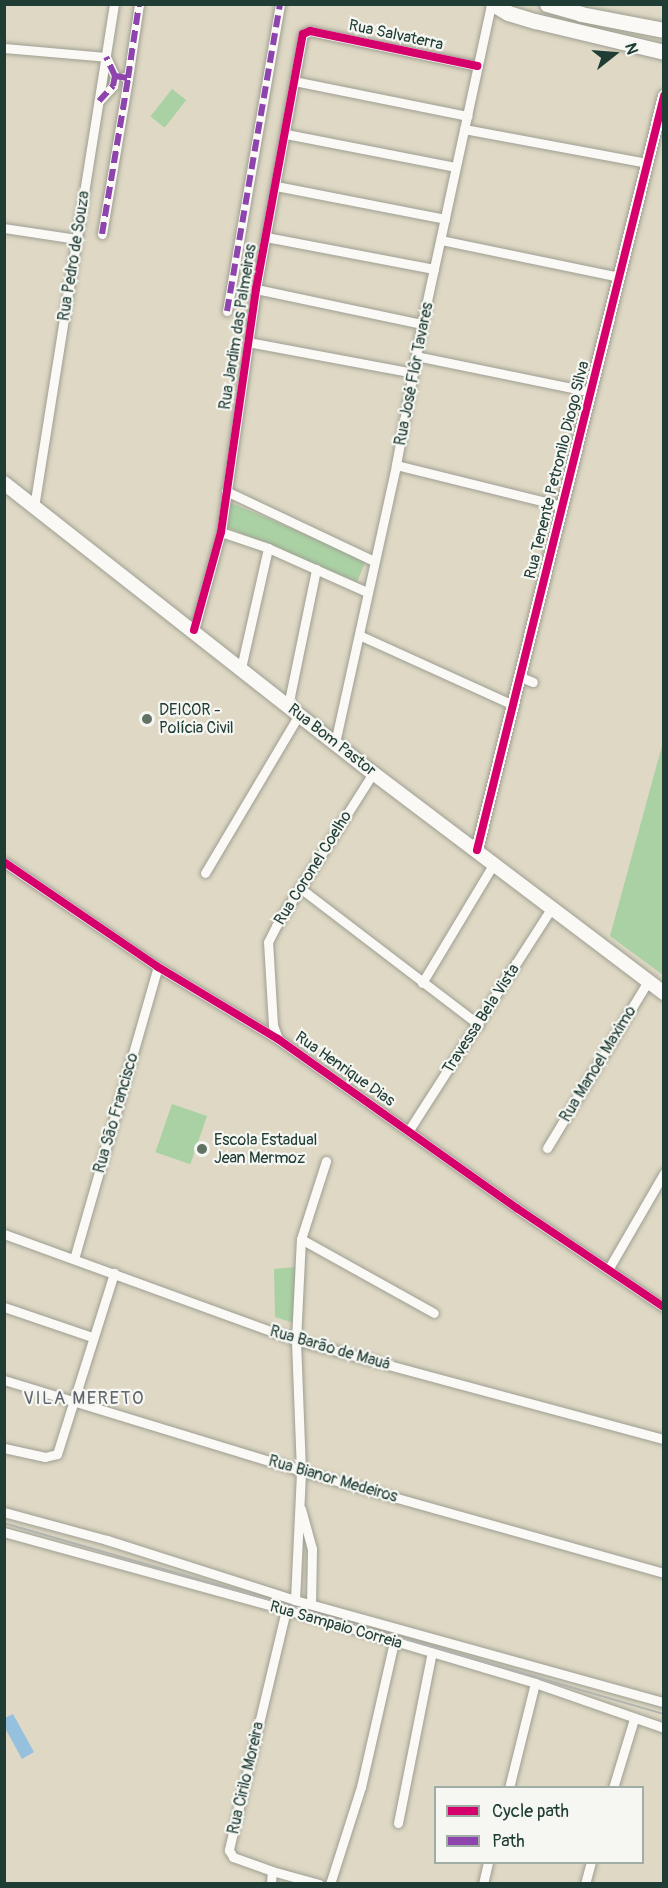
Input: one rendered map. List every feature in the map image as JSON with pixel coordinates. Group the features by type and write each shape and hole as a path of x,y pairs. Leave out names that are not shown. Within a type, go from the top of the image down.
{"main road":[{"path":"492,4 508,13 535,21 663,52"},
{"path":"547,4 581,14 663,30"},
{"name":"Rua Bom Pastor","path":"4,483 194,630 373,773 663,993"}],"street":[{"name":"Rua Pedro de Souza","path":"34,507 114,4"},
{"path":"102,234 139,4"},
{"path":"227,310 280,4"},
{"name":"Rua José Flôr Tavares","path":"335,743 396,465 422,324 455,167 492,4"},
{"name":"Rua Salvaterra","path":"310,31 477,66"},
{"name":"Rua Jardim das Palmeiras","path":"194,630 220,532 256,289 286,134 301,38 303,34 310,31"},
{"path":"4,48 106,57 115,76 113,86 99,101"},
{"path":"115,76 128,78"},
{"path":"294,81 466,116"},
{"name":"Rua Tenente Petronilo Diogo Silva","path":"477,850 511,704 591,392 663,96"},
{"path":"464,129 648,163"},
{"path":"286,134 455,167"},
{"path":"276,186 445,219"},
{"path":"4,228 77,238"},
{"path":"266,237 434,269"},
{"path":"441,240 619,277"},
{"path":"256,289 422,324"},
{"path":"248,342 413,373"},
{"path":"416,356 591,392"},
{"path":"396,465 562,506"},
{"path":"226,491 374,561"},
{"path":"220,532 268,548 367,592"},
{"path":"241,668 268,548"},
{"path":"205,873 294,711 316,569"},
{"path":"358,634 511,704"},
{"path":"518,676 533,682"},
{"name":"Rua Coronel Coelho","path":"278,1039 273,1025 268,942 373,773"},
{"name":"Rua Henrique Dias","path":"4,862 158,967 278,1039 518,1209 609,1268 663,1307"},
{"path":"422,983 494,863"},
{"path":"300,888 479,1025"},
{"name":"Travessa Bela Vista","path":"409,1131 479,1025 552,907"},
{"name":"Rua São Francisco","path":"74,1259 158,967"},
{"name":"Rua Manoel Maximo","path":"548,1148 648,981"},
{"path":"295,1600 301,1471 296,1340 301,1239 326,1161"},
{"path":"609,1268 663,1173"},
{"name":"Rua Barão de Mauá","path":"4,1234 296,1340 663,1439"},
{"path":"301,1239 434,1313"},
{"path":"4,1448 45,1457 57,1453 114,1273"},
{"path":"4,1307 92,1337"},
{"name":"Rua Bianor Medeiros","path":"4,1380 301,1471 663,1573"},
{"path":"299,1504 312,1549 311,1604"},
{"name":"Rua Sampaio Correia","path":"4,1512 107,1540 295,1600 663,1702"},
{"name":"Rua Sampaio Correia","path":"4,1532 432,1652 535,1683 663,1728"},
{"name":"Rua Cirilo Moreira","path":"286,1610 229,1850 233,1857 290,1880 319,1884"},
{"path":"330,1884 361,1786 394,1642"},
{"path":"398,1823 432,1652"},
{"path":"509,1786 535,1683"},
{"path":"614,1786 634,1719"},
{"path":"483,1884 488,1864"},
{"path":"585,1884 591,1864"},
{"path":"271,1884 272,1871"}],"green space":[{"path":"172,89 186,100 165,128 150,117"},
{"path":"229,502 366,560 357,582 220,524"},
{"path":"663,742 663,975 610,936"},
{"path":"172,1104 207,1116 190,1164 155,1152"},
{"path":"296,1267 294,1323 275,1317 274,1269"}],"water":[{"path":"13,1714 34,1752 22,1759 5,1728 5,1718"}],"tram line":[{"path":"4,1523 664,1714"}],"marked path":[{"path":"115,76 128,78 139,4"},
{"path":"227,311 280,4"},
{"path":"99,101 113,86 115,76 106,57"},
{"path":"102,234 128,78"}],"cycle path":[{"path":"194,630 221,532 256,289 303,34 310,31 477,66"},
{"path":"477,850 664,96"},
{"path":"4,862 158,967 278,1039 518,1209 664,1307"}],"place":[{"name":"DEICOR - Polícia Civil","path":"147,719"},
{"name":"Escola Estadual Jean Mermoz","path":"202,1149"}],"district":[{"name":"VILA MERETO","path":"84,1399"}]}
